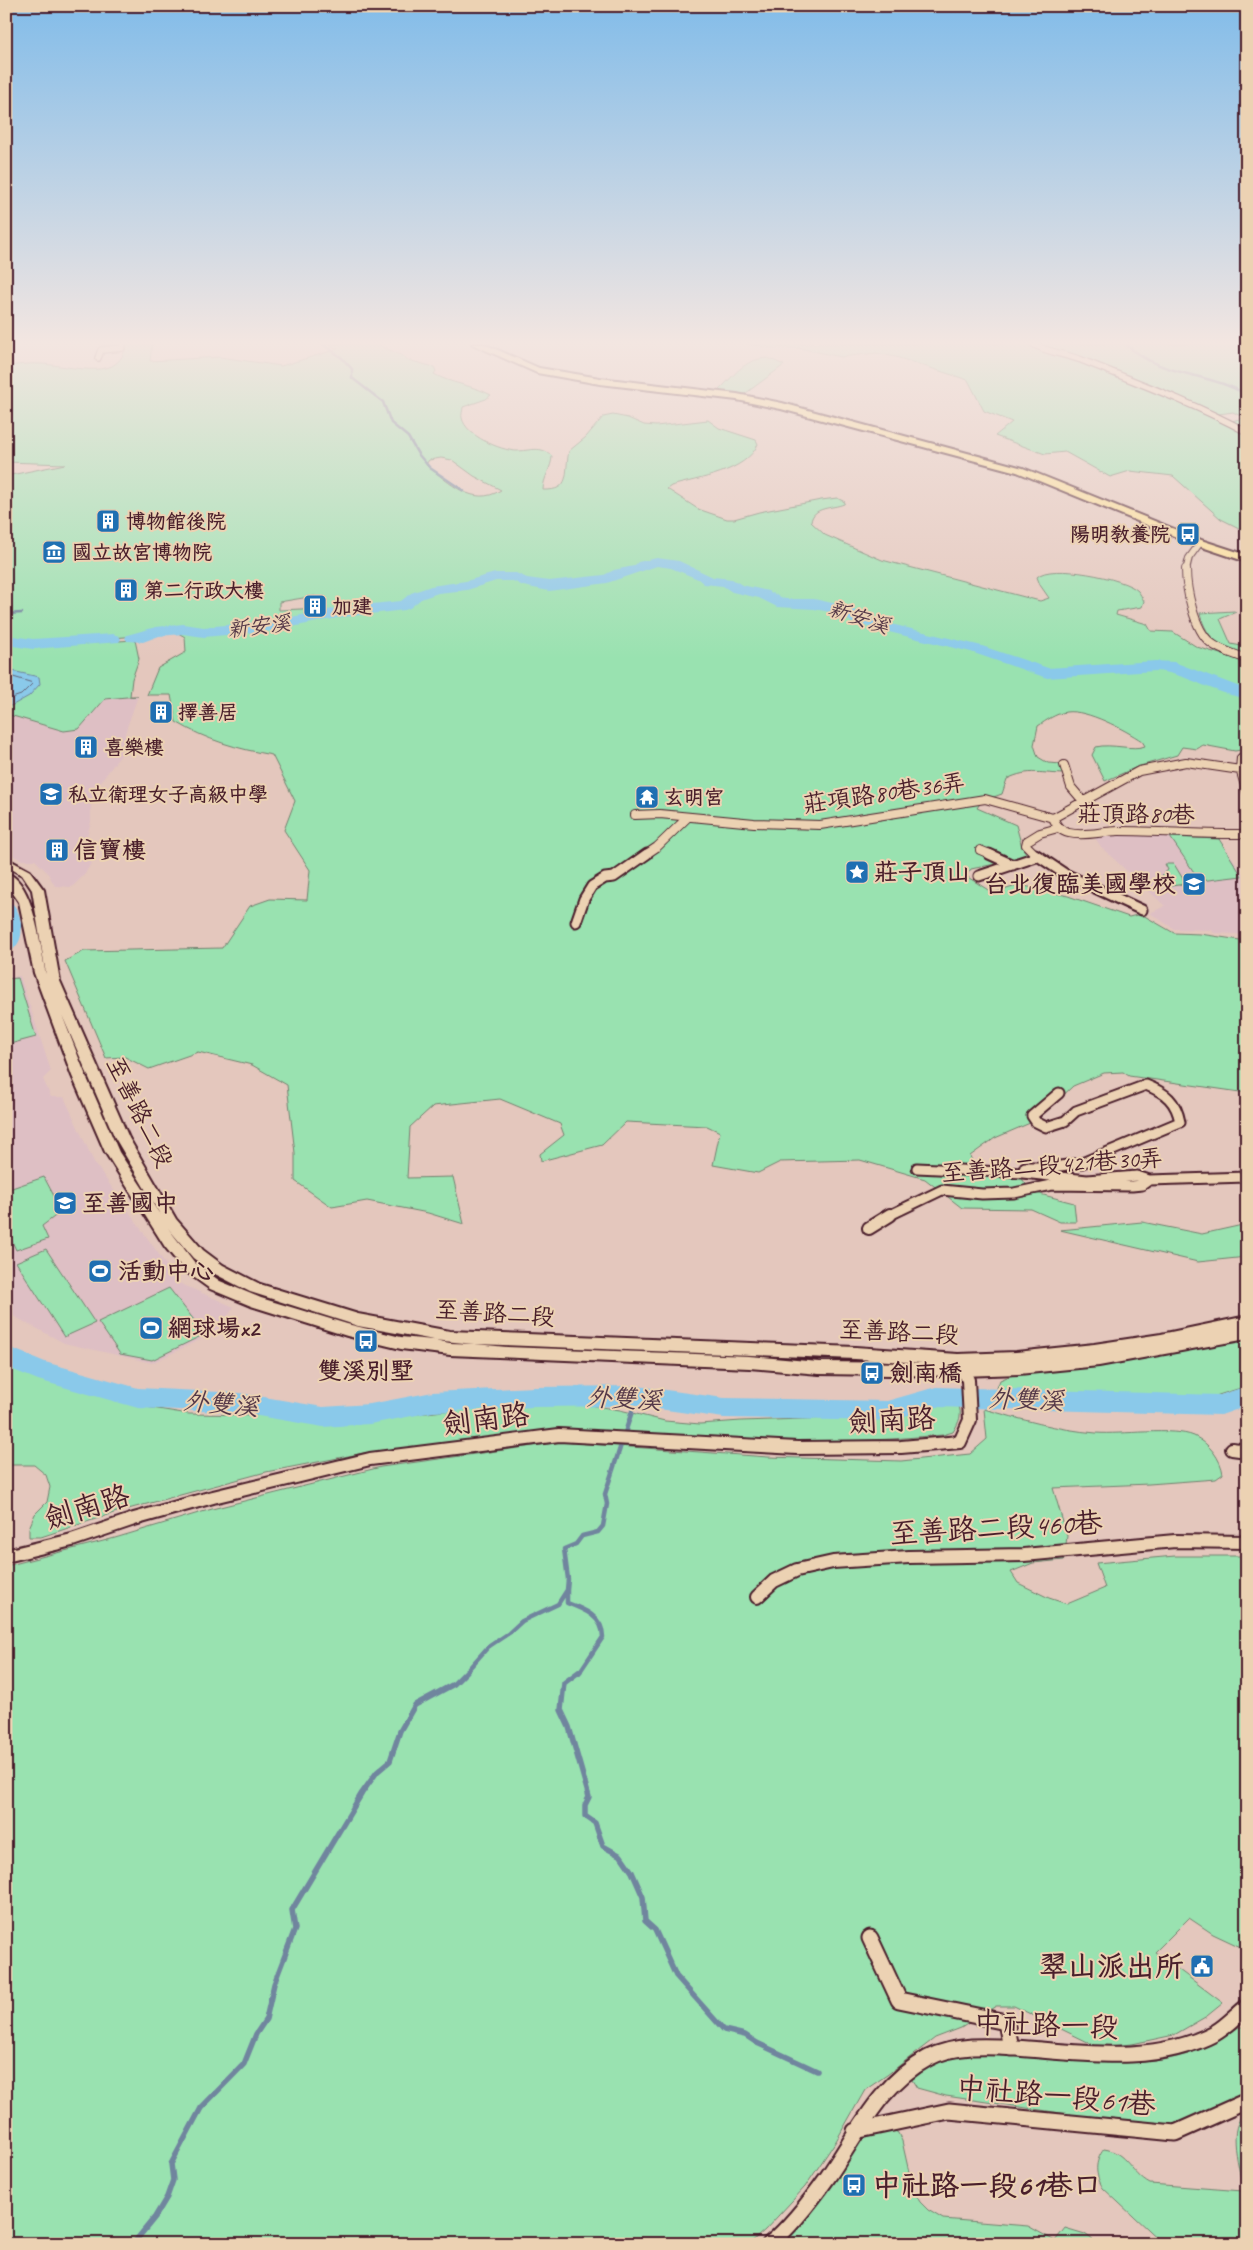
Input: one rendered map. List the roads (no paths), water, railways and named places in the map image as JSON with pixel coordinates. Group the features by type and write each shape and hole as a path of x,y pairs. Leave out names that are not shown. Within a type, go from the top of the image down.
{"main road":[{"path":"941,449 1020,470 1200,543 1247,559"}],"street":[{"path":"1200,543 1187,563 1186,582 1202,631 1208,641 1216,646 1247,659"},
{"path":"1247,754 1241,758 1247,792"},
{"name":"莊頂路80巷","path":"1243,770 1194,763 1174,764 1139,771 1053,818 1058,828 1066,833 1078,835 1140,831 1215,836 1247,834"},
{"path":"1064,765 1071,787 1083,801"},
{"name":"莊項路80巷36弄","path":"635,815 660,814 778,825 820,825 985,799 1053,818"},
{"path":"576,922 586,892 605,877 614,877 656,847 687,818"},
{"path":"1058,828 1040,833 1027,841 1026,845 1036,857 1072,877 1142,910"},
{"path":"980,850 1013,864"},
{"path":"979,876 1036,857"},
{"name":"至善路二段","path":"6,861 26,873 38,890 54,981 122,1138 171,1222 198,1254 218,1269 247,1284 342,1316 383,1326 450,1337 855,1353 963,1370 1016,1358 1094,1350 1161,1340 1247,1322"},
{"name":"至善路二段","path":"6,876 16,886 25,902 40,973 79,1076 112,1152 170,1243 190,1267 215,1285 256,1302 347,1330 402,1343 450,1349 507,1353 750,1362 819,1368 963,1370 1019,1368 1098,1360 1247,1333"},
{"name":"至善路二段421巷30弄","path":"1023,1172 1025,1167 1053,1167 1082,1163 1180,1122 1179,1113 1173,1100 1165,1093 1146,1085 1076,1111 1064,1121 1046,1127 1036,1122 1032,1116 1058,1093"},
{"path":"917,1168 1023,1172 1087,1180 1137,1176 1149,1180"},
{"name":"至善路二段421巷30弄","path":"869,1228 894,1212 942,1190 982,1194 1014,1193 1052,1185 1132,1186 1142,1185 1149,1180 1247,1177"},
{"name":"劍南路","path":"6,1556 72,1540 134,1519 213,1497 370,1459 559,1435 798,1448 900,1447 960,1442 970,1420 963,1370"},
{"path":"1232,1449 1247,1451"},
{"name":"至善路二段460巷","path":"757,1597 774,1581 796,1570 833,1562 1024,1555 1175,1541 1247,1542"},
{"path":"870,1938 899,2000 1006,2022 1011,2048"},
{"name":"中社路一段","path":"770,2244 826,2179 855,2131 875,2103 908,2070 930,2057 960,2048 988,2046 1118,2056 1178,2048 1216,2033 1247,2007"},
{"name":"中社路一段61巷","path":"855,2131 949,2111 1175,2133 1247,2101"}],"water":[{"path":"6,660 12,666 12,671 39,677 40,684 29,696 11,706 6,704"}],"waterway":[{"path":"415,449 430,468 464,491"},
{"name":"新安溪","path":"133,638 143,637 156,632 183,629 204,632 271,626 343,612 405,605 416,596 436,589 467,585 495,577 516,577 523,582 549,586 607,579 619,573 639,569 643,565 657,562 674,564 703,576 709,581 727,582 737,589 763,594 782,604 814,604 846,610 857,620 976,649 1047,673 1155,666 1174,667 1237,692 1247,693"},
{"path":"6,614 22,613"},
{"name":"新安溪","path":"6,640 33,644 113,639"},
{"name":"外雙溪","path":"6,906 9,909 11,938 6,946"},
{"name":"外雙溪","path":"6,1356 38,1370 138,1398 240,1403 323,1417 370,1414 433,1402 535,1397 637,1396 724,1408 887,1411 936,1397 1221,1405 1247,1396"},
{"path":"567,1590 568,1579 564,1549 576,1544 582,1536 598,1532 603,1526 607,1504 605,1494 637,1396"},
{"path":"465,1673 488,1647 509,1633 522,1621 558,1604 567,1590"},
{"path":"567,1590 567,1603 591,1614 600,1624 602,1630 603,1637 579,1673"},
{"path":"580,1671 564,1683 561,1710 569,1727 589,1797 585,1805 585,1816 595,1823 603,1846 621,1856 632,1872 643,1897 645,1921 655,1930 676,1976 724,2030 745,2035 757,2043 817,2071"},
{"path":"133,2244 155,2217 167,2197 173,2180 171,2164 201,2108 244,2064 256,2034 266,2019 274,1984 295,1929 292,1910 362,1793 377,1772 390,1761 400,1731 415,1705 454,1684 465,1673"}],"place":[{"name":"博物館後院","path":"108,521"},
{"name":"陽明教養院","path":"1188,534"},
{"name":"國立故宮博物院","path":"54,552"},
{"name":"第二行政大樓","path":"126,590"},
{"name":"加建","path":"315,606"},
{"name":"擇善居","path":"161,712"},
{"name":"喜樂樓","path":"86,747"},
{"name":"私立衛理女子高級中學","path":"51,794"},
{"name":"玄明宮","path":"647,797"},
{"name":"信寶樓","path":"57,850"},
{"name":"莊子頂山","path":"857,872"},
{"name":"台北復臨美國學校","path":"1194,884"},
{"name":"至善國中","path":"65,1203"},
{"name":"活動中心","path":"100,1271"},
{"name":"網球場x2","path":"151,1328"},
{"name":"雙溪別墅","path":"366,1341"},
{"name":"劍南橋","path":"872,1373"},
{"name":"翠山派出所","path":"1202,1966"},
{"name":"中社路一段61巷口","path":"854,2185"}]}
